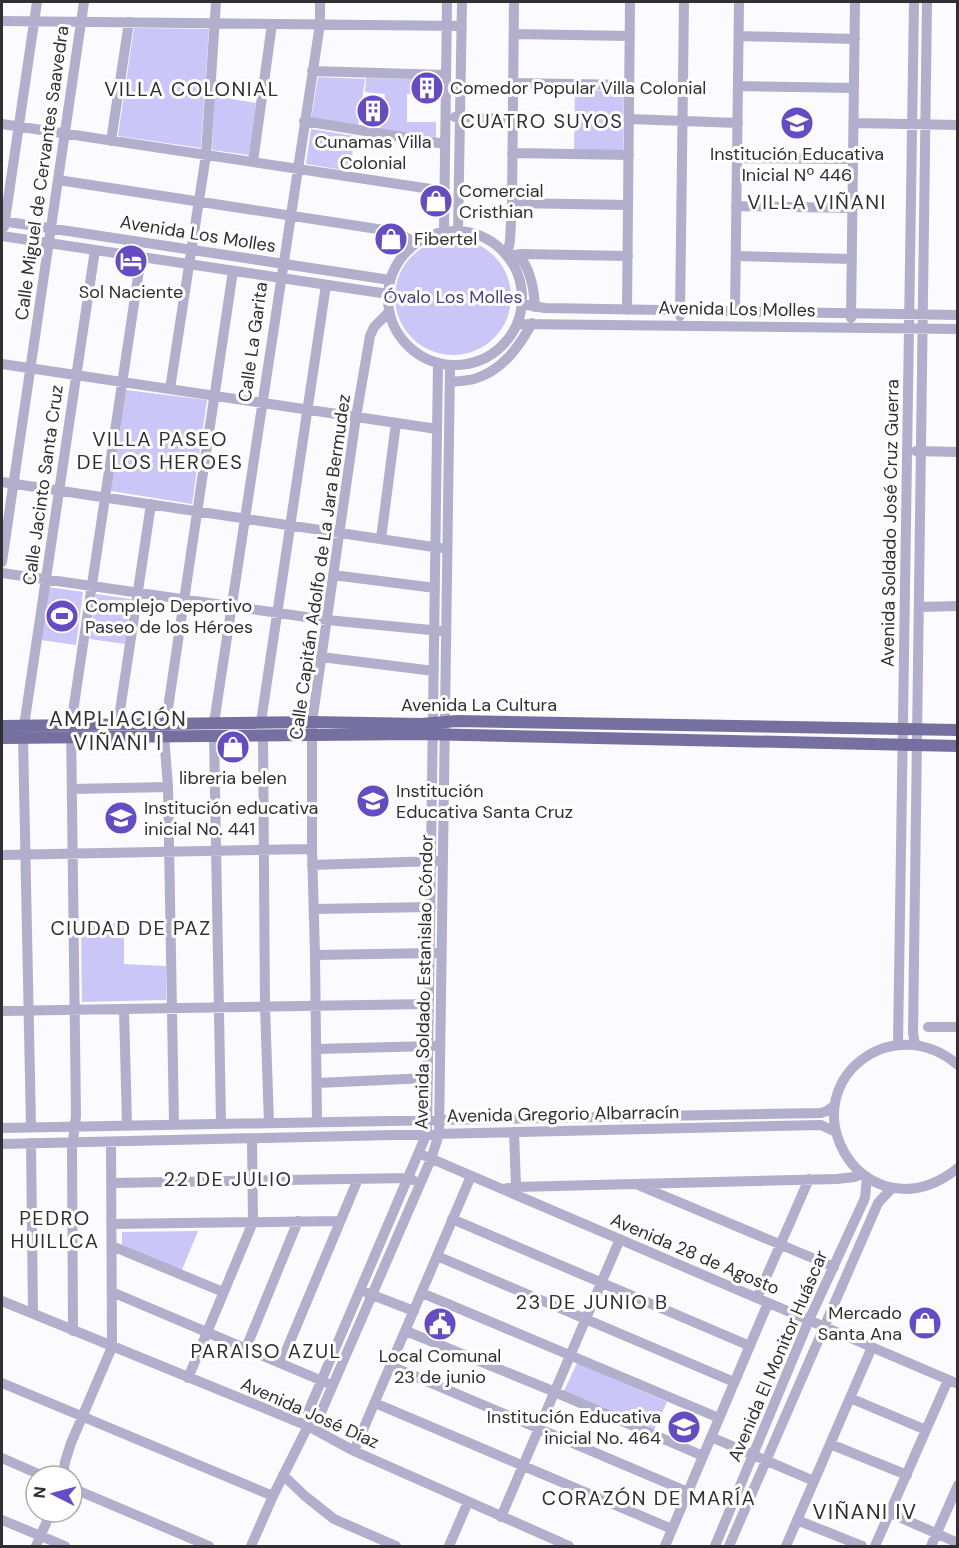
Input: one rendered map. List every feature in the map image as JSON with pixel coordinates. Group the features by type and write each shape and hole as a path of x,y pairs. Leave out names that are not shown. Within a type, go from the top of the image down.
{"main road":[{"name":"Avenida La Cultura","path":"2,726 24,731 71,731 262,728 312,722 675,739 957,746"},
{"name":"Avenida La Cultura","path":"71,731 118,724 165,729"},
{"name":"Avenida La Cultura","path":"262,728 312,735 439,728 676,725 957,730"},
{"path":"675,739 676,725"},
{"name":"Avenida La Cultura","path":"2,738 24,731"}],"street":[{"path":"2,238 37,2"},
{"name":"Calle Miguel de Cervantes Saavedra","path":"2,562 84,2"},
{"path":"170,389 206,155 216,2"},
{"name":"Calle La Garita","path":"221,1123 214,729 289,216 320,24 320,2"},
{"path":"444,232 447,2"},
{"path":"458,231 462,2"},
{"path":"514,2 510,241 511,255 519,279 522,304 517,324 508,340 482,361 450,366 421,357 406,345 395,330 389,312 390,279 402,257 416,243 429,236 458,231 480,235 511,255 530,274 535,307"},
{"path":"627,310 630,2"},
{"path":"679,325 684,2"},
{"path":"735,312 739,2"},
{"path":"850,327 855,2"},
{"name":"Avenida Soldado José Cruz Guerra","path":"898,1044 914,2"},
{"name":"Avenida Soldado José Cruz Guerra","path":"915,1044 913,1033 927,2"},
{"path":"2,21 461,26"},
{"path":"111,141 129,22"},
{"path":"253,162 272,24"},
{"path":"514,34 630,36"},
{"path":"739,36 855,39"},
{"path":"312,71 446,75"},
{"path":"513,83 629,85"},
{"path":"738,86 854,88"},
{"path":"445,116 513,119"},
{"path":"629,119 738,123"},
{"path":"304,121 445,144"},
{"path":"854,123 957,124"},
{"path":"2,124 444,191"},
{"path":"512,153 629,155"},
{"path":"737,158 853,159"},
{"path":"58,180 397,232 416,243"},
{"path":"512,203 628,205"},
{"path":"736,206 852,208"},
{"name":"Avenida Los Molles","path":"3,221 390,279"},
{"name":"Avenida Los Molles","path":"2,238 388,294"},
{"name":"Calle Jacinto Santa Cruz","path":"31,1127 24,731 95,250"},
{"path":"511,255 628,256"},
{"path":"736,256 852,259"},
{"path":"73,1331 76,1010 71,731 141,257"},
{"path":"174,1124 165,729 234,271"},
{"path":"269,1123 265,1007 262,728 326,285"},
{"name":"Avenida Los Molles","path":"522,304 535,307 627,310 957,315"},
{"name":"Calle Capitán Adolfo de La Jara Bermudez","path":"317,1122 312,722 356,417 370,336 374,327 389,312"},
{"path":"450,382 475,379 505,361 518,348 532,323"},
{"name":"Avenida Los Molles","path":"517,324 957,328"},
{"path":"495,352 505,361"},
{"path":"2,364 437,429"},
{"name":"Avenida Soldado Estanislao Cóndor","path":"308,1426 308,1412 409,1178 440,1120 443,861 439,728 434,671 438,364"},
{"name":"Avenida Soldado Estanislao Cóndor","path":"251,1546 308,1426 319,1417 431,1159 433,1134 428,1120 428,1078 431,861 447,631 450,366"},
{"path":"381,539 396,423"},
{"path":"908,451 957,452"},
{"path":"2,482 448,549"},
{"path":"118,724 151,504"},
{"path":"2,573 327,621 447,631"},
{"path":"333,575 435,588"},
{"path":"919,607 957,606"},
{"path":"321,657 434,671"},
{"path":"72,789 168,787"},
{"path":"2,855 312,849"},
{"path":"312,865 443,861"},
{"path":"314,909 430,908"},
{"path":"315,955 442,953"},
{"path":"2,1011 429,1004"},
{"path":"124,1009 127,1125"},
{"path":"928,1027 957,1027"},
{"path":"957,1065 932,1048 915,1044 898,1044 874,1051 853,1068 842,1085 835,1105 836,1132 847,1158 865,1175 892,1188 921,1188 935,1183 957,1168"},
{"path":"316,1049 441,1046"},
{"path":"317,1083 428,1078"},
{"name":"Avenida Gregorio Albarracín","path":"2,1128 821,1113 835,1105"},
{"name":"Avenida Gregorio Albarracín","path":"2,1144 821,1125 836,1132"},
{"path":"514,1132 516,1187"},
{"path":"188,1378 253,1222 252,1139"},
{"path":"65,1464 112,1347 111,1142"},
{"path":"31,1143 33,1314"},
{"name":"Avenida 28 de Agosto","path":"420,1154 953,1382"},
{"path":"502,1189 854,1178 865,1175"},
{"name":"Avenida El Monitor Huáscar","path":"715,1546 809,1320 865,1198 865,1175"},
{"path":"354,1451 471,1176"},
{"path":"111,1183 409,1178 421,1183"},
{"path":"281,1363 358,1179"},
{"path":"757,1298 810,1179"},
{"path":"635,1184 834,1267"},
{"name":"Avenida El Monitor Huáscar","path":"729,1546 878,1203 892,1188"},
{"path":"453,1219 750,1346"},
{"path":"246,1348 298,1221"},
{"path":"111,1224 340,1221"},
{"path":"501,1517 620,1239"},
{"path":"112,1246 223,1293"},
{"path":"437,1256 734,1382"},
{"path":"361,1290 414,1311"},
{"path":"112,1292 333,1385"},
{"path":"422,1293 719,1418"},
{"name":"Avenida José Díaz","path":"2,1301 308,1426 354,1451 569,1546"},
{"path":"665,1546 768,1303"},
{"path":"406,1331 703,1456"},
{"path":"786,1546 872,1347"},
{"path":"391,1366 687,1492"},
{"path":"875,1546 926,1430 953,1382"},
{"path":"2,1383 273,1496"},
{"path":"850,1398 926,1430"},
{"path":"375,1403 672,1529"},
{"path":"711,1437 814,1481"},
{"path":"830,1444 907,1475"},
{"path":"2,1458 24,1468"},
{"path":"283,1475 334,1519 396,1546"},
{"path":"931,1546 957,1485"},
{"path":"84,1493 210,1546"},
{"path":"449,1546 468,1502"},
{"path":"890,1513 957,1543"},
{"path":"2,1520 39,1541 65,1546"},
{"path":"797,1520 862,1546"},
{"path":"39,1541 46,1524"}],"green space":[{"path":"134,28 209,29 201,148 118,136"},
{"path":"318,77 365,79 358,127 311,119"},
{"path":"366,78 417,79 416,94 407,94 407,122 436,122 436,137 380,130 385,94 365,92"},
{"path":"575,90 624,91 623,150 574,150"},
{"path":"214,96 256,103 249,155 212,150"},
{"path":"311,129 355,136 350,171 306,164"},
{"name":"Óvalo Los Molles","path":"453,239 475,244 494,256 506,275 511,297 506,319 494,338 475,350 453,355 431,350 412,338 400,319 395,297 400,275 412,256 431,244"},
{"path":"126,390 207,400 192,504 111,491"},
{"name":"Complejo Deportivo Paseo de los Héroes","path":"48,587 83,592 76,645 41,640"},
{"path":"96,594 131,599 125,644 90,639"},
{"path":"124,923 124,964 166,966 166,1000 82,1002 81,924"},
{"path":"198,1231 181,1272 122,1246 122,1232"},
{"path":"577,1363 667,1402 654,1430 564,1391"}],"place":[{"name":"Comedor Popular Villa Colonial","path":"427,88"},
{"name":"Cunamas Villa Colonial","path":"373,111"},
{"name":"Institución Educativa Inicial Nº 446","path":"797,123"},
{"name":"Comercial Cristhian","path":"436,201"},
{"name":"Fibertel","path":"391,239"},
{"name":"Sol Naciente","path":"131,261"},
{"name":"Complejo Deportivo Paseo de los Héroes","path":"62,616"},
{"name":"libreria belen","path":"233,747"},
{"name":"Institución Educativa Santa Cruz","path":"373,801"},
{"name":"Institución educativa inicial No. 441","path":"121,818"},
{"name":"Mercado Santa Ana","path":"925,1323"},
{"name":"Local Comunal 23 de junio","path":"440,1324"},
{"name":"Institución Educativa inicial No. 464","path":"684,1427"}],"district":[{"name":"VILLA COLONIAL","path":"192,89"},
{"name":"CUATRO SUYOS","path":"542,121"},
{"name":"VILLA VIÑANI","path":"817,202"},
{"name":"VILLA PASEO DE LOS HEROES","path":"160,450"},
{"name":"AMPLIACIÓN VIÑANI I","path":"118,731"},
{"name":"CIUDAD DE PAZ","path":"131,928"},
{"name":"22 DE JULIO","path":"228,1179"},
{"name":"PEDRO HUILLCA","path":"55,1230"},
{"name":"23 DE JUNIO B","path":"592,1302"},
{"name":"PARAISO AZUL","path":"266,1351"},
{"name":"CORAZÓN DE MARÍA","path":"649,1498"},
{"name":"VIÑANI IV","path":"865,1512"}]}
